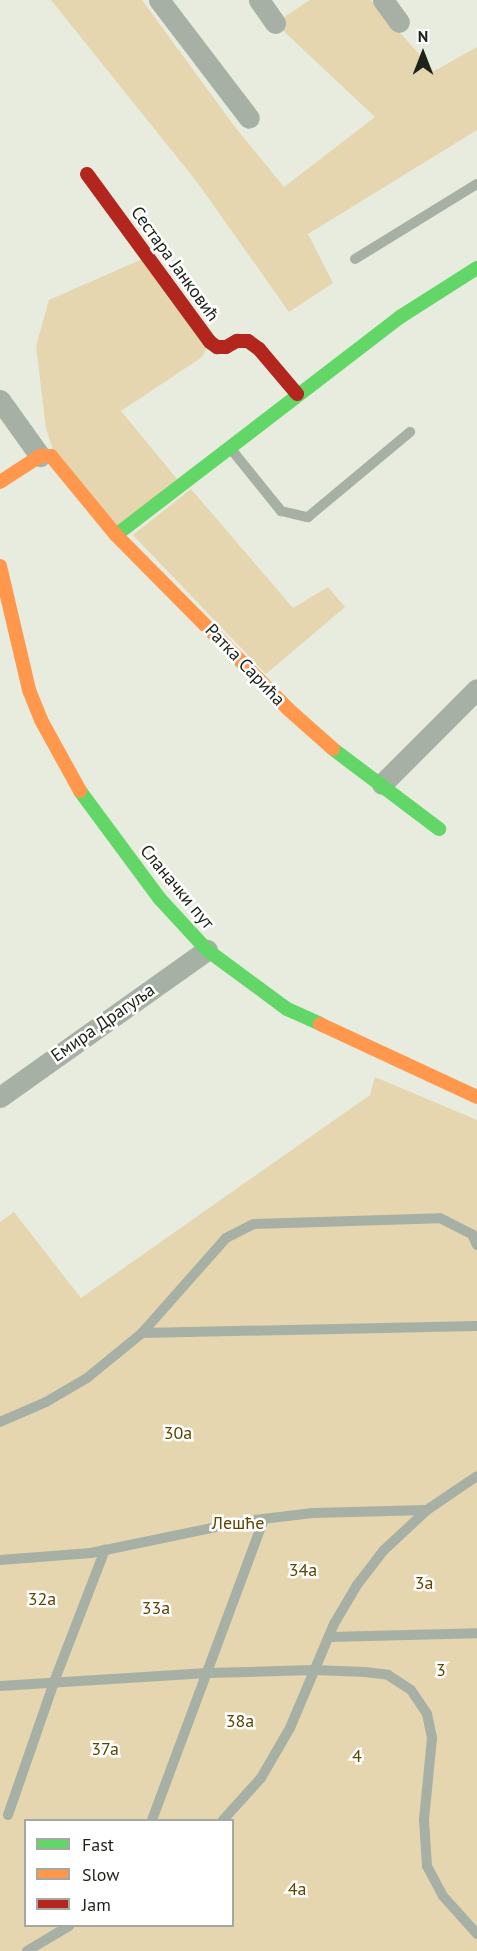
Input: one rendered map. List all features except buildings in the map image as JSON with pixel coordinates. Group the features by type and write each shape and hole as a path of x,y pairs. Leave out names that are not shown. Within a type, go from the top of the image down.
{"street":[{"path":"159,0 249,118"},
{"path":"259,0 275,23"},
{"path":"383,0 399,22"},
{"name":"Сестара Јанковић","path":"87,174 210,342 217,347 226,347 237,341 249,341 260,349 297,394"},
{"path":"116,535 400,317 477,268"},
{"path":"0,400 40,456 0,482"},
{"name":"Ратка Сарића","path":"40,456 51,456 57,461 116,535 288,709 329,745 439,828"},
{"name":"Сланачки пут","path":"0,566 6,613 29,690 70,774 132,862 207,950 256,989 299,1016 477,1097"},
{"path":"382,784 477,689"},
{"name":"Емира Драгуља","path":"0,1097 207,950"}],"lane":[{"path":"356,259 477,184"},
{"path":"229,447 281,511 308,517 410,432"},
{"path":"0,1422 45,1402 87,1378 142,1333 210,1253 226,1238 254,1224 440,1218 472,1234 477,1245"},
{"path":"142,1333 477,1326"},
{"path":"225,1819 261,1778 290,1728 329,1637 357,1585 384,1550 427,1510 477,1476"},
{"path":"0,1560 91,1553 264,1519 313,1513 427,1510"},
{"path":"153,1819 264,1519"},
{"path":"8,1815 54,1682 105,1550"},
{"path":"329,1637 477,1633"},
{"path":"0,1686 208,1673 314,1670 388,1675 411,1690 421,1702 427,1714 432,1738 424,1820 427,1866 443,1896 475,1928"},
{"path":"27,1951 67,1927"}],"green space":[{"path":"51,0 142,0 235,127 284,187 375,117 275,23 310,0 371,0 434,71 477,47 477,130 308,234 333,283 289,312 197,182"},
{"path":"147,257 210,342 202,357 121,411 182,485 116,535 57,461 46,429 36,346 49,300"},
{"path":"191,489 293,608 328,587 345,607 266,674 133,535"},
{"name":"Лешће","path":"375,1077 477,1120 477,1951 0,1951 0,1222 14,1212 81,1298 370,1095"}],"traffic: fast":[{"path":"116,535 400,317 477,268"},
{"path":"333,749 439,829"},
{"path":"80,791 160,899 207,950 287,1009 320,1024"}],"traffic: slow":[{"path":"0,482 40,456 51,456 116,535 288,709 333,749"},
{"path":"0,566 29,690 41,720 80,791"},
{"path":"320,1024 477,1097"}],"traffic: jam":[{"path":"87,174 210,342 217,347 226,347 237,341 248,341 259,349 297,394"}],"park label":[{"name":"30a","path":"178,1433"},
{"name":"34a","path":"303,1570"},
{"name":"3a","path":"424,1583"},
{"name":"32a","path":"42,1599"},
{"name":"33a","path":"156,1608"},
{"name":"3","path":"441,1670"},
{"name":"38a","path":"240,1721"},
{"name":"37a","path":"105,1749"},
{"name":"4","path":"357,1756"},
{"name":"4a","path":"297,1889"}]}
